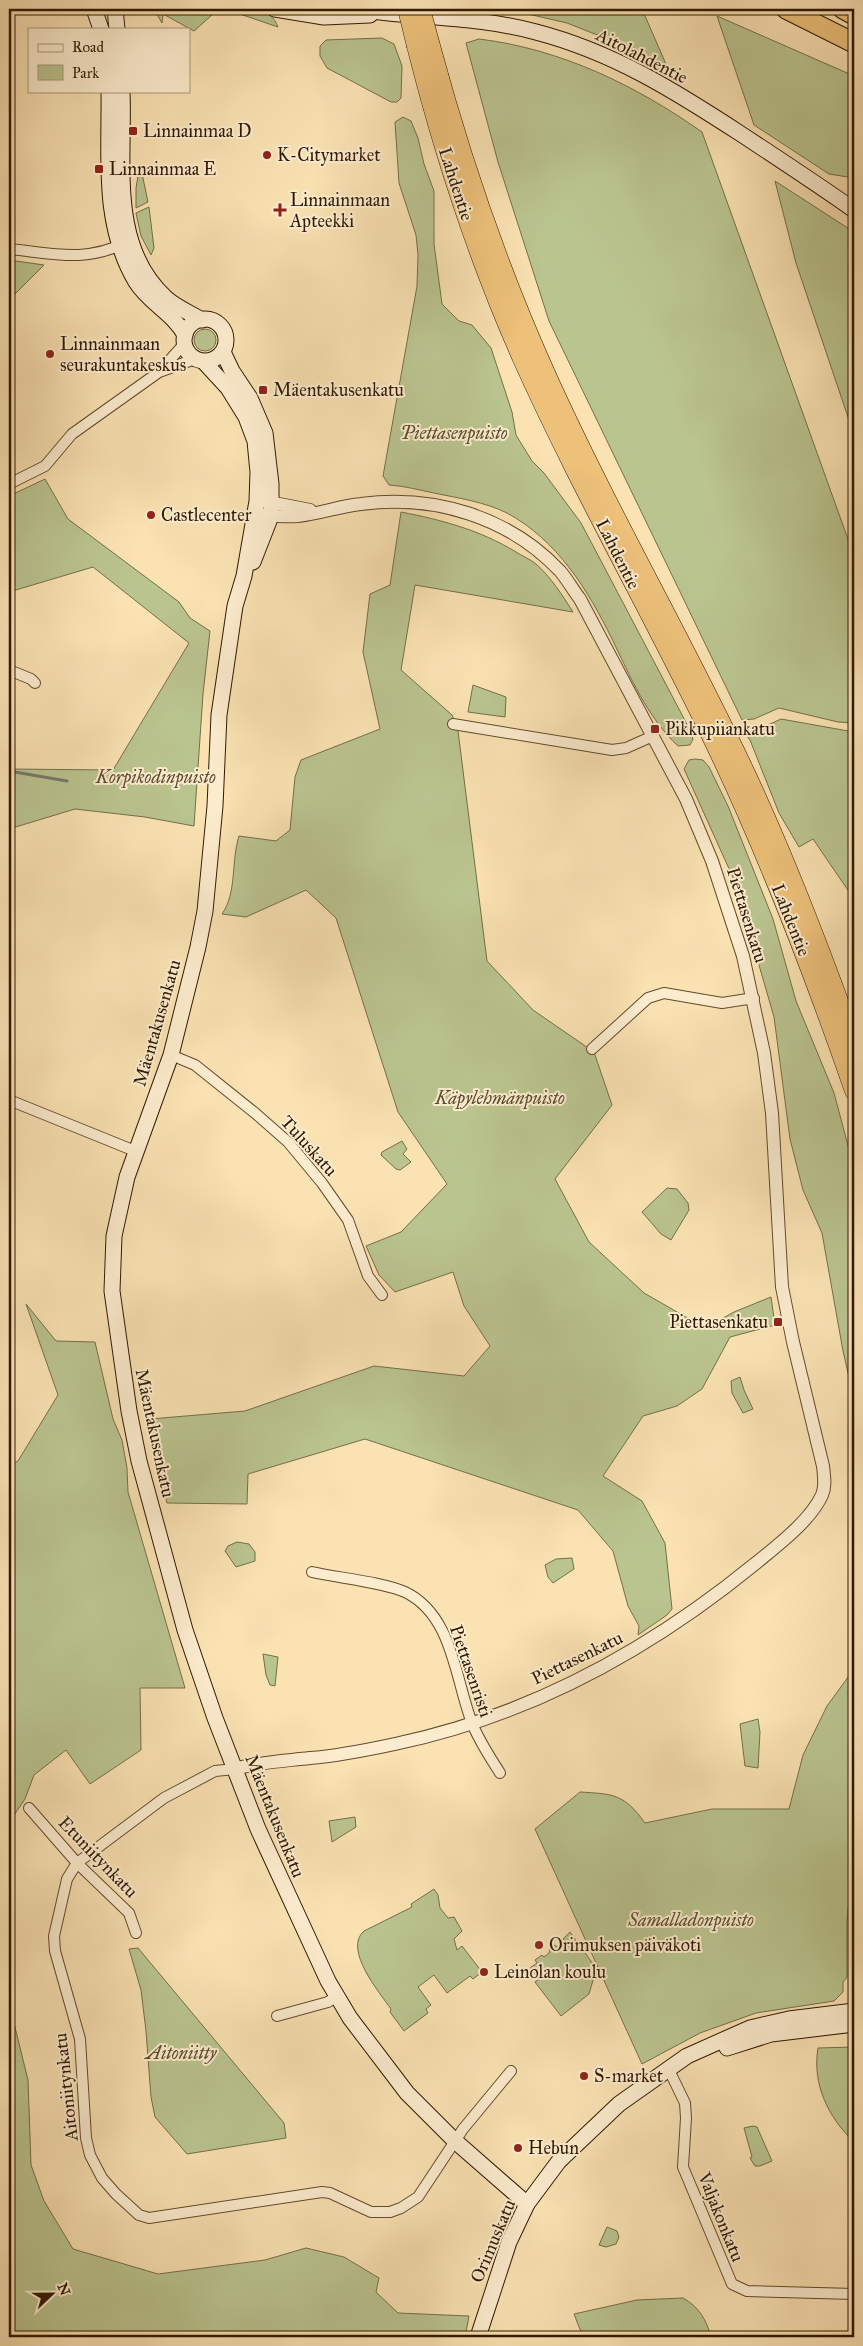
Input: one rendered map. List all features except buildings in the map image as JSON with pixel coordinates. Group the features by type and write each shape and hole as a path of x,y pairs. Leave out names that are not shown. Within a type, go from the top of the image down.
{"highway":[{"name":"Lahdentie","path":"407,9 423,46 481,213 524,322 614,514 712,702 746,773 818,942 854,1042"},
{"name":"Lahdentie","path":"421,9 423,46 432,108 483,262 521,356 590,500 709,732 758,838 810,967 854,1091"},
{"path":"786,9 854,43"},
{"path":"843,9 854,15"}],"main road":[{"path":"94,9 102,28"},
{"path":"102,9 102,28"},
{"path":"115,9 117,28"},
{"path":"123,9 124,28"},
{"name":"Aitolahdentie","path":"275,9 324,17 384,13"},
{"name":"Aitolahdentie","path":"356,9 479,20 508,25 572,42 623,64 687,99 854,210"},
{"path":"109,92 112,218 124,243 137,283 149,298 178,324 190,355 200,360 218,358 223,352 226,338 221,327 212,320 202,320 191,325 185,339"},
{"path":"122,92 124,243 153,285 168,300 202,320"},
{"name":"Mäentakusenkatu","path":"223,352 250,398 265,433 264,508 246,559 244,576 236,606 219,715 216,806 205,911 171,1055 135,1151 117,1218 112,1291 129,1411 144,1483 185,1630 258,1829 301,1926 328,1981 350,2018 407,2093 455,2141 527,2204"},
{"name":"Mäentakusenkatu","path":"200,360 224,383 246,417 255,441 264,508"},
{"name":"Orimuskatu","path":"478,2337 508,2242 527,2204 559,2161 619,2104 687,2056 750,2028 789,2019 854,2011"},
{"name":"Orimuskatu","path":"669,2070 739,2043 771,2034 854,2024"}],"street":[{"path":"9,249 84,256 100,253 124,243"},
{"path":"9,484 45,466 72,434 159,372 185,339"},
{"path":"159,372 200,360"},
{"name":"Piettasenkatu","path":"235,1769 265,1762 355,1752 414,1739 472,1722 569,1684 616,1660 656,1636 722,1590 769,1552 805,1519 822,1495 824,1483 823,1466 793,1342 782,1287 772,1113 754,998 743,956 712,861 686,800 580,599 560,572 525,541 494,524 437,504 379,502 299,516 264,508"},
{"path":"9,670 34,682"},
{"path":"453,724 612,750 626,748 653,736"},
{"path":"592,1049 648,998 664,994 722,1003 754,998"},
{"name":"Tuluskatu","path":"171,1055 196,1065 256,1113 288,1142 322,1183 348,1220 368,1276 382,1295"},
{"path":"9,1100 135,1151"},
{"name":"Piettasenristi","path":"312,1572 393,1588 421,1602 437,1621 445,1639 472,1722 500,1773"},
{"name":"Aitoniitynkatu","path":"235,1769 215,1771 164,1798 78,1863 68,1879 54,1936 55,1951 80,2039 86,2138 90,2155 102,2178 139,2215 155,2218 322,2192 330,2193 371,2212 390,2212 402,2208 418,2196 455,2141 511,2071"},
{"name":"Etuniitynkatu","path":"29,1808 78,1863 129,1913 136,1933"},
{"path":"277,2016 328,2002 337,1996"},
{"name":"Valjakonkatu","path":"669,2070 685,2103 684,2167 732,2284 746,2291 854,2294"}],"green space":[{"path":"154,9 207,9 213,11 213,14 194,31 163,14 162,23"},
{"path":"235,9 255,10 266,13 271,16 278,27 234,12"},
{"path":"506,9 642,9 669,71 625,46 567,23"},
{"path":"717,16 854,76 854,178 829,174 754,125"},
{"path":"382,38 394,44 402,66 401,98 397,102 391,102 327,68 320,56 320,46 326,40"},
{"path":"479,39 539,51 568,60 624,85 677,115 702,132 854,556 854,723 838,722 779,708 754,719 742,720 549,321 498,162 466,43"},
{"name":"Piettasenpuisto","path":"403,117 411,121 434,191 434,244 442,304 459,321 472,325 491,348 512,412 516,435 532,461 544,473 581,523 690,730 693,739 690,745 678,746 657,722 640,696 592,602 569,568 541,537 525,524 499,509 481,503 389,485 383,476 417,286 418,255 416,235 399,183 395,122"},
{"path":"140,164 148,202 136,208 136,188"},
{"path":"775,181 854,232 854,414 850,423 796,263"},
{"path":"149,207 154,248 151,255 141,236 136,213"},
{"path":"9,260 44,265 9,300"},
{"path":"205,329 215,336 216,340 209,350 205,351 195,344 194,340 201,330"},
{"name":"Korpikodinpuisto","path":"45,479 68,519 179,602 190,618 210,631 203,694 194,826 145,817 75,809 9,829 9,769 113,770 189,643 93,567 9,592 9,496"},
{"name":"Käpylehmänpuisto","path":"401,512 446,522 475,532 529,559 547,575 573,612 415,585 401,670 452,715 458,731 487,961 533,1010 594,1052 612,1105 555,1179 589,1242 644,1293 705,1328 734,1312 771,1297 775,1325 730,1337 702,1389 677,1406 643,1416 603,1476 642,1501 665,1543 672,1609 667,1615 638,1635 639,1626 628,1606 613,1551 578,1510 365,1439 248,1474 247,1504 167,1503 156,1466 150,1419 245,1411 374,1366 464,1376 490,1346 464,1306 453,1272 395,1292 379,1275 366,1246 401,1232 447,1184 398,1112 336,918 306,890 246,917 222,914 227,906 232,887 239,836 276,841 290,830 295,777 301,760 380,729 363,652 370,594 390,585"},
{"path":"473,685 506,697 505,717 468,712"},
{"path":"781,719 854,732 854,899 813,839 799,847 779,813 750,740 746,735"},
{"path":"689,760 703,760 709,767 728,806 773,919 796,1001 834,1093 854,1168 854,1399 843,1351 822,1233 803,1190 790,1139 774,1017 735,882 684,769"},
{"path":"402,1141 407,1149 403,1154 411,1162 400,1170 396,1169 381,1155 382,1152"},
{"path":"667,1188 677,1189 688,1203 689,1210 671,1240 661,1234 642,1212"},
{"path":"26,1304 56,1341 95,1342 113,1419 122,1440 127,1468 128,1492 185,1688 140,1688 141,1750 90,1784 66,1750 34,1775 25,1799 10,1821 9,1842 9,1465 18,1461 58,1395"},
{"path":"740,1377 753,1409 743,1413 732,1393 731,1381"},
{"path":"237,1542 249,1544 255,1552 255,1561 236,1567 225,1551 228,1546"},
{"path":"572,1558 574,1569 553,1583 548,1577 545,1565 556,1559"},
{"path":"263,1654 278,1657 275,1686 270,1685 266,1675"},
{"name":"Samalladonpuisto","path":"854,1669 854,1847 847,1921 847,1977 843,1982 843,1992 834,2001 756,2013 700,2033 642,2064 535,1829 580,1792 617,1797 631,1806 645,1823 712,1809 789,1809 803,1755 827,1706"},
{"path":"758,1719 760,1732 758,1768 745,1766 740,1724"},
{"path":"355,1817 356,1827 332,1842 329,1821"},
{"path":"434,1889 438,1895 440,1908 448,1918 454,1917 462,1931 454,1939 457,1950 462,1946 482,1972 473,1979 470,1976 447,1993 434,1975 418,1987 431,2005 426,2009 428,2013 404,2031 390,2012 391,2009 365,1970 360,1959 359,1939 364,1931 412,1907 411,1904"},
{"path":"570,1932 593,1964 594,1977 589,1994 561,2016 535,1982 539,1979 530,1968 537,1963 535,1960 542,1955 544,1957 555,1945 557,1947 565,1941 563,1939"},
{"name":"Aitoniitty","path":"138,1948 284,2123 286,2138 187,2154 155,2117 151,2097 141,1990 129,1949"},
{"path":"9,2003 28,2080 31,2165 44,2201 73,2249 158,2274 265,2260 306,2248 344,2257 379,2278 376,2292 398,2313 469,2316 465,2337 9,2337"},
{"path":"854,2047 854,2142 837,2122 824,2099 817,2074 817,2061 818,2048"},
{"path":"757,2127 772,2161 760,2166 755,2166 750,2158 752,2157 744,2128"},
{"path":"607,2227 617,2231 619,2237 616,2244 606,2247 599,2245"},
{"path":"683,2298 701,2314 711,2337 583,2337 574,2314 637,2300"}],"waterway":[{"path":"9,771 67,781"}],"place":[{"name":"Linnainmaa D","path":"133,131"},
{"name":"K-Citymarket","path":"267,155"},
{"name":"Linnainmaa E","path":"99,169"},
{"name":"Linnainmaan Apteekki","path":"280,210"},
{"name":"Linnainmaan seurakuntakeskus","path":"50,354"},
{"name":"Mäentakusenkatu","path":"263,390"},
{"name":"Castlecenter","path":"151,515"},
{"name":"Pikkupiiankatu","path":"655,729"},
{"name":"Piettasenkatu","path":"778,1322"},
{"name":"Orimuksen päiväkoti","path":"539,1945"},
{"name":"Leinolan koulu","path":"484,1972"},
{"name":"S-market","path":"584,2076"},
{"name":"Hebun","path":"518,2148"}]}
